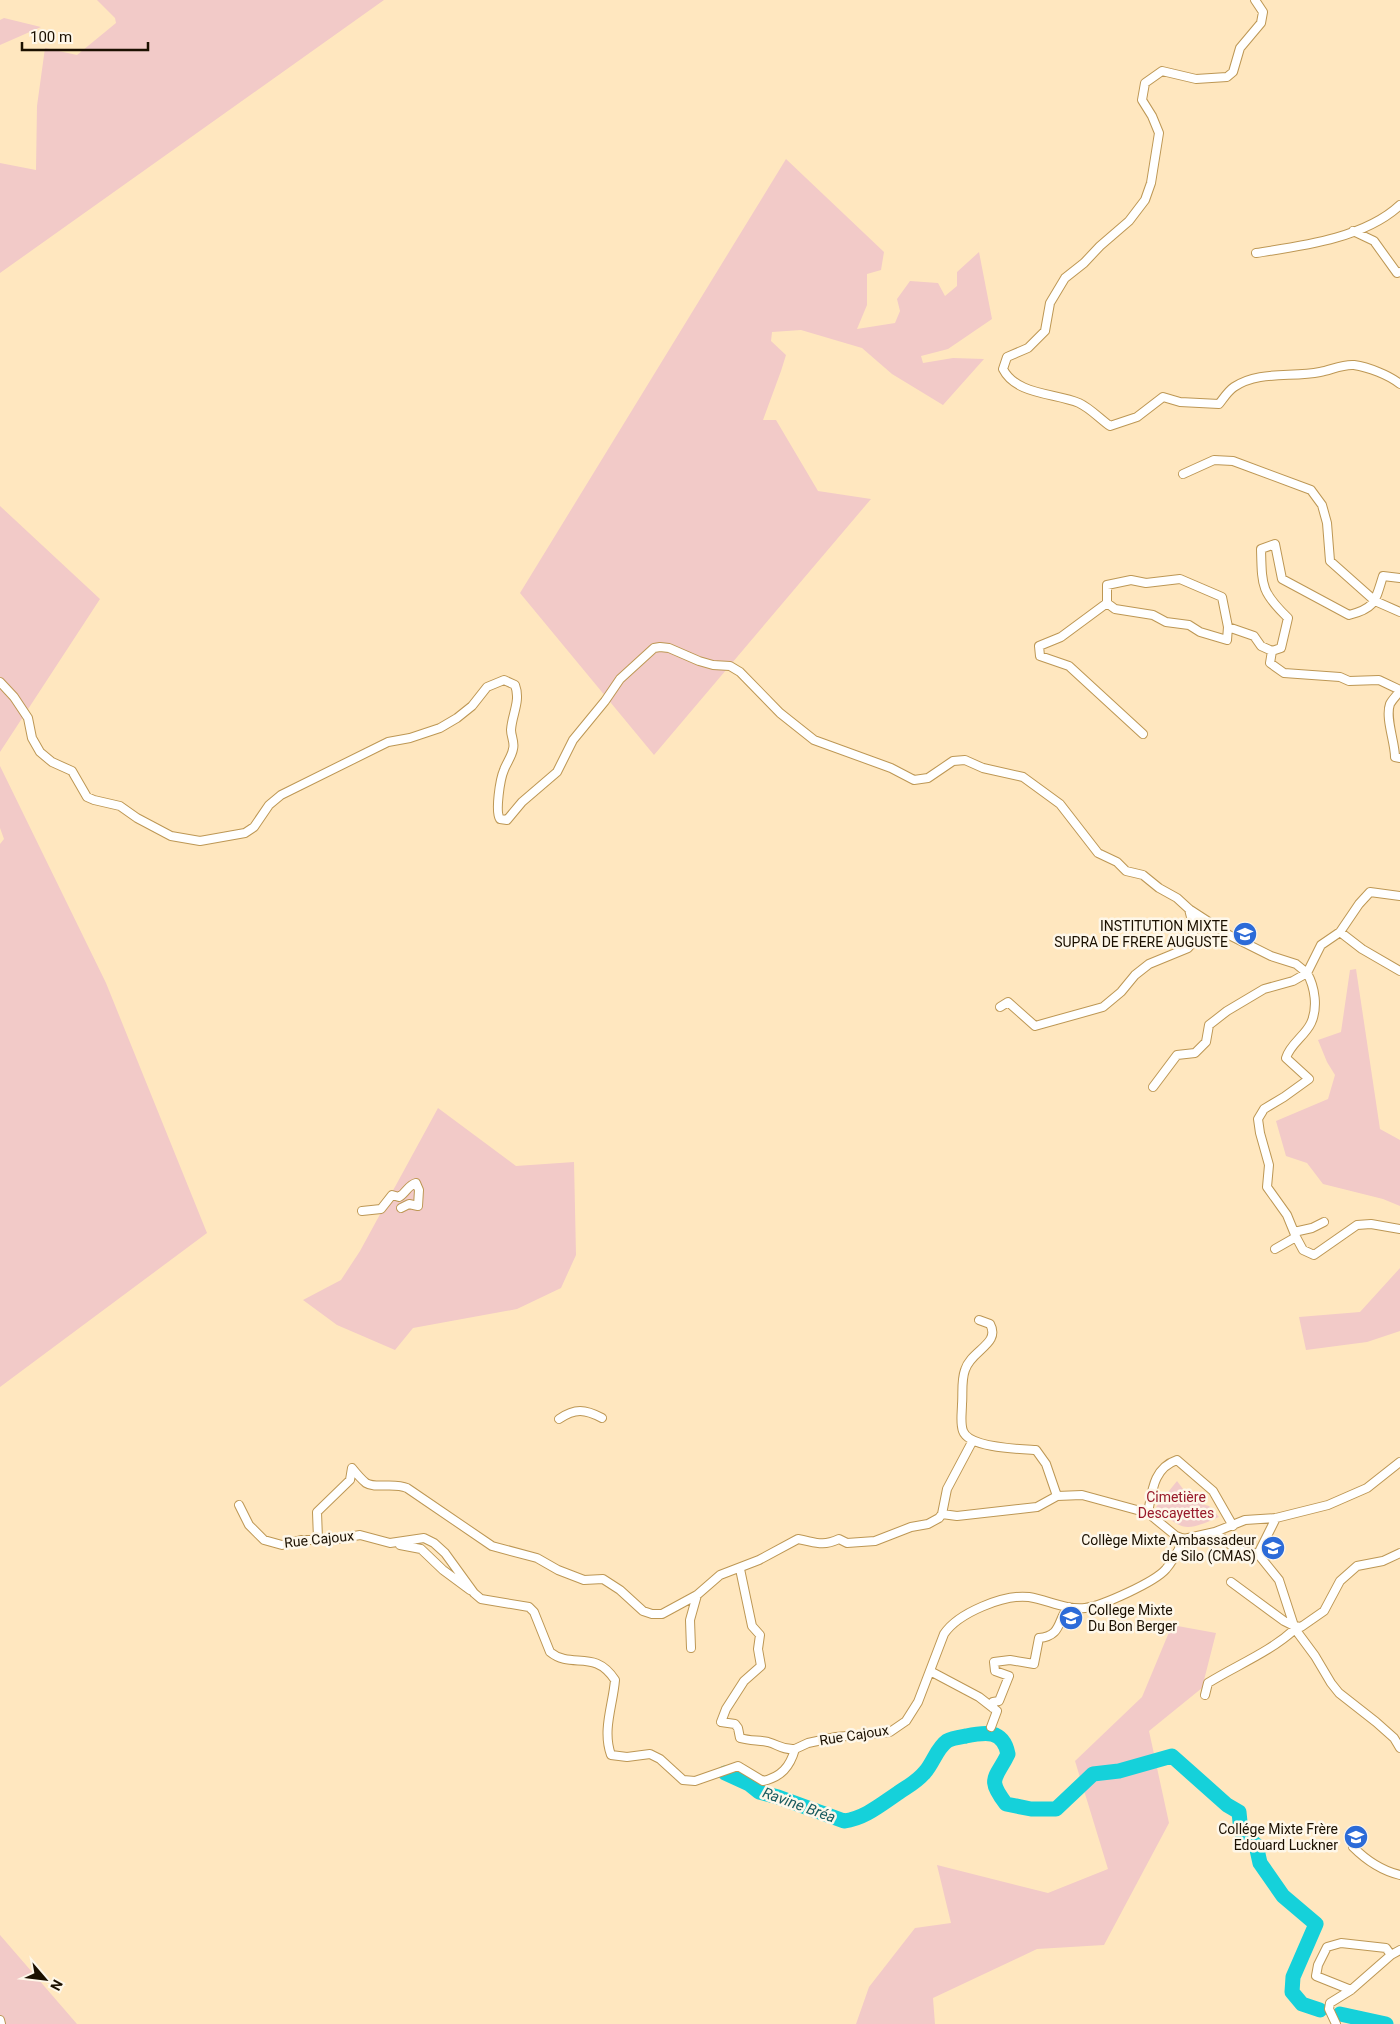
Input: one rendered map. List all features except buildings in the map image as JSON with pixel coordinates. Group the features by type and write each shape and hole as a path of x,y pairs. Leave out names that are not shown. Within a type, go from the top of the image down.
{"street":[{"path":"1256,0 1263,12 1261,23 1240,48 1233,72 1227,77 1196,79 1162,71 1152,76 1145,83 1142,100 1152,116 1159,133 1151,183 1146,200 1129,221 1065,278 1050,303 1045,331 1028,348 1007,357 1003,369 1007,376 1021,387 1080,404 1110,426 1137,417 1163,397 1180,402 1219,404 1233,387 1254,379 1286,374 1318,372 1354,365 1400,384"},
{"path":"1256,253 1308,245 1352,231 1389,215 1400,205"},
{"path":"1352,231 1374,241 1388,262 1400,272"},
{"path":"1183,474 1214,460 1233,461 1311,490 1322,505 1327,523 1330,561 1375,600 1400,612"},
{"path":"1228,627 1254,636 1261,646 1272,651 1281,648 1288,618 1273,604 1262,584 1261,550 1275,544 1282,579 1349,615 1367,610 1375,600 1384,576 1400,578"},
{"path":"1180,579 1222,597 1228,627 1227,640 1200,632 1189,625 1166,622 1153,615 1115,609 1107,603 1107,585 1132,580 1146,583 1180,579"},
{"path":"1107,603 1061,637 1039,646 1040,656 1069,666 1143,734"},
{"path":"0,682 14,697 28,718 32,738 40,752 52,762 72,771 87,797 120,806 155,828 171,836 186,840 200,841 245,833 254,827 269,805 281,795 388,742 410,738 440,728 472,706 487,687 504,680 515,685 518,692 517,706 511,730 514,749 503,773 496,809 500,819 507,820 522,802 557,772 573,740 605,701 620,679 647,653 660,647 669,648 699,662 730,666 740,672 780,713 814,740 891,768 914,780 928,778 953,761 965,760 983,768 1024,777 1060,804 1098,853 1116,862 1126,871 1143,875 1159,888 1178,898 1189,910 1229,935 1271,956 1296,964 1307,973 1312,981 1314,998 1311,1024 1288,1051 1286,1058 1309,1079 1284,1098 1264,1109 1258,1119 1260,1134 1269,1165 1267,1187 1287,1216 1304,1250 1314,1254 1357,1225 1371,1224 1400,1229"},
{"path":"1272,651 1270,663 1284,673 1340,677 1349,682 1379,680 1400,691 1390,704 1390,722 1395,746 1395,757 1400,758"},
{"path":"1153,1087 1177,1055 1195,1053 1206,1042 1209,1025 1228,1010 1264,989 1293,981 1307,973 1321,945 1340,932 1359,904 1370,892 1400,896"},
{"path":"1000,1007 1008,1002 1035,1026 1103,1007 1121,992 1135,975 1149,964 1188,948 1192,942 1193,925 1189,910"},
{"path":"1340,932 1362,949 1400,971"},
{"path":"362,1211 381,1209 392,1194 399,1197 411,1184 416,1183 419,1190 418,1206 409,1204 401,1208"},
{"path":"1276,1249 1295,1234 1324,1222"},
{"path":"979,1320 990,1324 994,1330 992,1338 969,1360 964,1370 961,1419 963,1432 972,1442 1036,1450 1046,1464 1057,1496"},
{"path":"559,1419 570,1411 589,1412 602,1418"},
{"path":"318,1539 317,1512 350,1480 352,1468 368,1484 377,1486 401,1485 407,1488 492,1546 537,1558 558,1570 584,1580 603,1579 620,1590 643,1611 652,1614 662,1614 697,1595 720,1575 740,1569 798,1539 818,1544 828,1544 839,1539 847,1543 875,1541 911,1527 928,1524 939,1518 942,1514 947,1488 972,1442"},
{"path":"1148,1513 1154,1479 1171,1462 1177,1460 1213,1491 1232,1526"},
{"path":"942,1514 957,1516 1037,1507 1057,1496 1082,1495 1148,1513 1176,1536 1184,1539 1215,1532 1245,1520 1276,1518 1328,1505 1367,1488 1400,1462"},
{"name":"Rue Cajoux","path":"239,1505 250,1525 264,1540 282,1545 301,1540 332,1540 360,1535 390,1543 424,1538 434,1543 456,1566 474,1593"},
{"path":"1258,1554 1276,1518"},
{"path":"1215,1532 1232,1546 1243,1551 1258,1554 1279,1580 1295,1627 1315,1656 1330,1683 1338,1692 1394,1738 1400,1748"},
{"name":"Rue Cajoux","path":"795,1749 808,1743 836,1737 890,1732 906,1721 918,1702 944,1634 949,1626 975,1610 1003,1600 1027,1597 1069,1608 1097,1606 1152,1580 1166,1568 1184,1539"},
{"path":"390,1543 421,1549 443,1570 481,1599 495,1603 529,1607 534,1612 550,1652 562,1659 595,1662 607,1669 614,1680 607,1744 611,1755 627,1757 650,1754 660,1759 684,1780 695,1781 738,1766 763,1781 772,1779 783,1773 792,1760 795,1749 786,1750 769,1742 745,1740 740,1738 735,1724 722,1722 726,1709 744,1681 761,1666 758,1649 760,1635 752,1626 740,1569"},
{"path":"1205,1695 1208,1683 1250,1658 1265,1652 1281,1642 1295,1627 1301,1626 1324,1611 1340,1581 1357,1566 1383,1561 1400,1553"},
{"path":"1231,1582 1271,1612 1295,1627"},
{"path":"691,1648 690,1620 697,1595"},
{"path":"993,1708 994,1702 999,1701 1008,1676 995,1671 994,1662 1010,1660 1034,1664 1039,1638 1048,1636 1057,1628 1064,1612 1069,1608"},
{"path":"930,1671 963,1688 993,1708 996,1711 991,1727"},
{"path":"1353,1847 1362,1856 1387,1872 1400,1875"},
{"path":"1351,1990 1316,1976 1318,1966 1327,1947 1341,1943 1386,1948 1391,1955"},
{"path":"1336,2024 1329,2009 1330,2003 1351,1990 1391,1955 1400,1950"},
{"path":"0,2020 1,2024"}],"shaded area":[{"name":"Collége Mixte Frère Edouard Luckner","path":"1359,1828 1364,1834 1352,1846 1347,1839"}],"green space":[{"path":"97,0 384,0 0,273 0,163 36,170 37,106 45,48 77,55 116,23 115,18"},
{"path":"4,18 41,27 0,45 0,20"},
{"path":"786,159 884,252 881,270 867,274 867,305 857,329 895,323 900,311 897,299 910,281 938,283 945,296 957,286 957,272 979,252 992,319 948,349 921,356 923,363 953,358 984,359 943,405 892,374 862,348 801,330 772,332 771,341 786,355 763,420 776,420 818,491 871,499 654,755 520,593"},
{"path":"0,506 100,599 0,752"},
{"path":"0,766 106,983 207,1233 0,1387 0,844 4,839 0,828"},
{"path":"1356,969 1380,1129 1400,1140 1400,1206 1383,1199 1323,1184 1307,1163 1286,1156 1276,1121 1328,1099 1335,1075 1327,1062 1318,1040 1341,1032 1350,970"},
{"path":"438,1108 516,1166 574,1162 576,1255 561,1288 517,1309 413,1328 395,1350 337,1325 303,1300 341,1280 360,1251"},
{"path":"1400,1268 1400,1331 1367,1342 1306,1350 1299,1317 1360,1312"},
{"name":"Cimetière Descayettes","path":"1177,1481 1192,1501 1209,1506 1219,1517 1191,1527 1184,1527 1178,1525 1165,1515 1156,1507"},
{"path":"1172,1625 1216,1633 1202,1688 1149,1731 1169,1823 1104,1945 1037,1949 933,1998 935,2024 856,2024 869,1987 915,1928 951,1923 937,1865 1048,1893 1108,1869 1075,1761 1142,1697"},
{"path":"0,1935 77,2024 0,2024"}],"waterway":[{"name":"Ravine Bréa","path":"725,1773 749,1784 759,1792 844,1821 866,1814 919,1779 944,1744 949,1740 959,1737 986,1733 998,1736 1006,1746 1008,1754 995,1779 996,1789 1006,1804 1031,1809 1056,1809 1093,1774 1119,1771 1172,1756 1227,1805 1239,1812 1241,1832 1256,1845 1260,1863 1283,1896 1316,1924 1293,1977 1292,1992 1302,2004 1320,2010"},
{"name":"Ravine Bréa","path":"1340,2014 1386,2024"}],"place":[{"name":"INSTITUTION MIXTE SUPRA DE FRERE AUGUSTE","path":"1245,934"},
{"name":"Collège Mixte Ambassadeur de Silo (CMAS)","path":"1273,1548"},
{"name":"College Mixte Du Bon Berger","path":"1071,1618"},
{"name":"Collége Mixte Frère Edouard Luckner","path":"1356,1837"}]}
